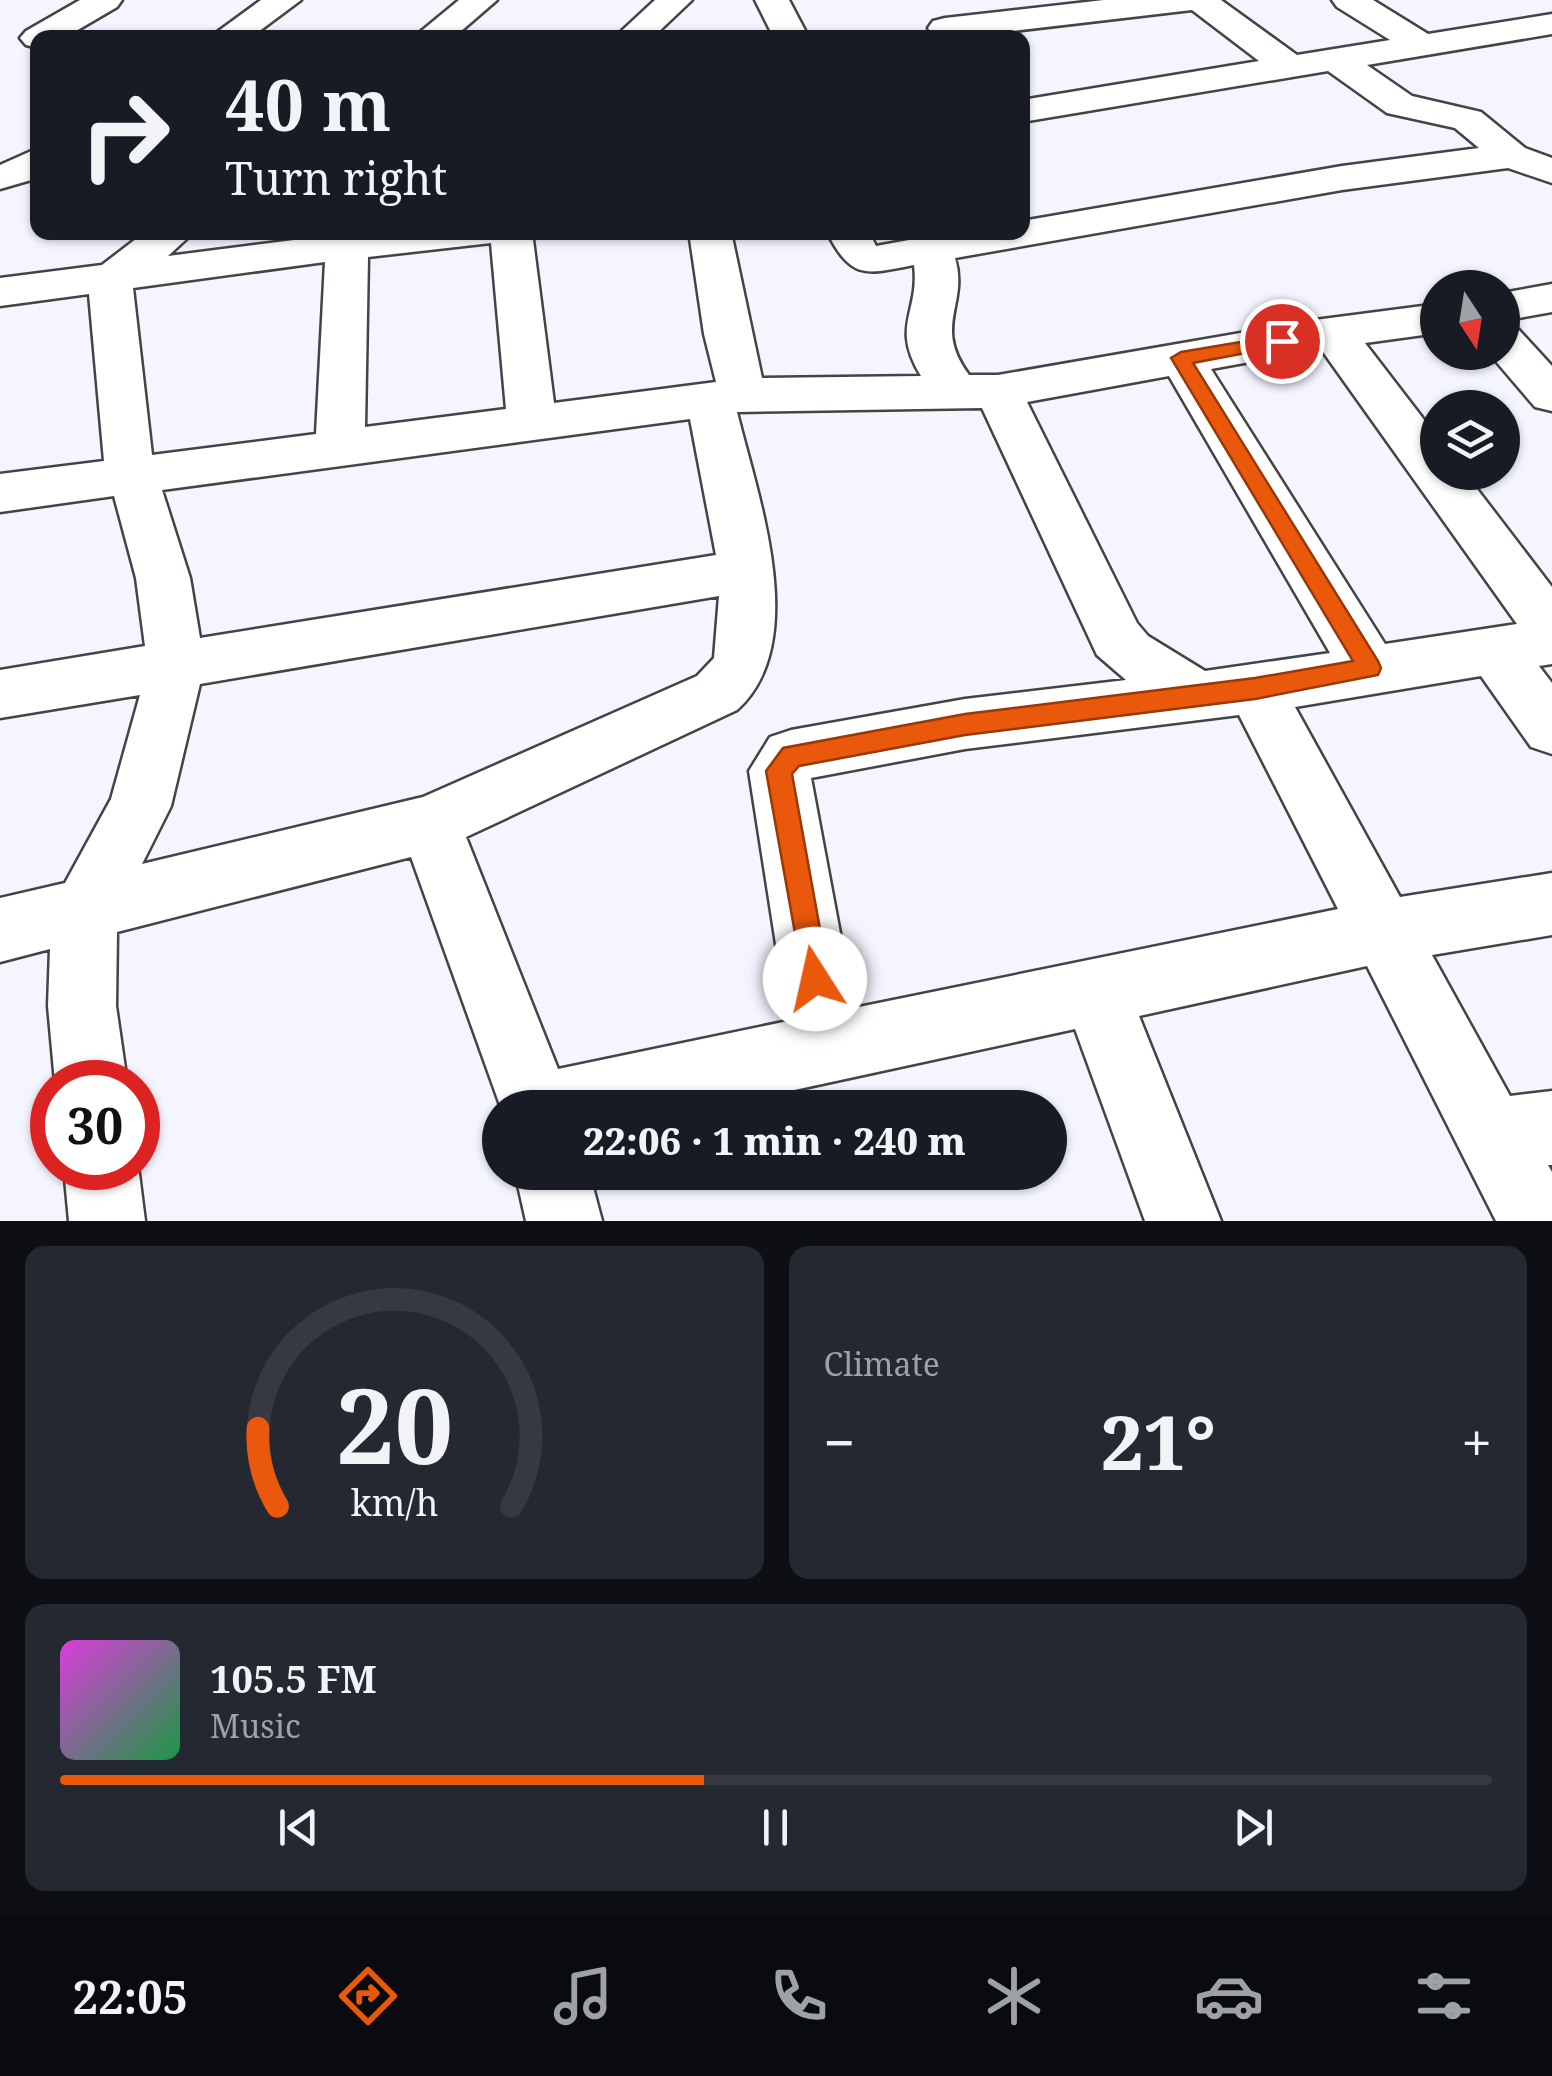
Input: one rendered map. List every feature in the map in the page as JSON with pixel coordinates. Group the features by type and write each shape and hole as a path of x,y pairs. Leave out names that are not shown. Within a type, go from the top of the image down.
{"street":[{"path":"51,30 105,0"},
{"path":"238,30 284,0"},
{"path":"441,30 480,0"},
{"path":"772,0 788,30"},
{"path":"942,22 1197,0 1290,66"},
{"path":"1349,0 1422,45"},
{"path":"645,30 678,11"},
{"path":"1030,109 1552,24"},
{"path":"1334,59 1400,105 1468,120 1511,156 1552,171"},
{"path":"1030,233 1342,178 1511,156"},
{"path":"0,177 15,175 30,165"},
{"path":"110,280 162,240"},
{"path":"0,292 110,280 350,240"},
{"path":"340,449 362,240"},
{"path":"512,240 532,424"},
{"path":"0,930 430,824 718,693 732,679 743,657 745,571 727,397 728,334 711,240"},
{"path":"852,240 860,255 870,260 987,240"},
{"path":"930,250 939,271 928,341 936,363 977,391 1117,639 1128,652 1226,692 1522,1132 1537,1221"},
{"path":"88,1060 82,1006 84,912 140,806 176,667 164,578 133,474 110,280"},
{"path":"1520,304 1552,298"},
{"path":"0,493 727,397 977,391 1420,320"},
{"path":"1333,332 1552,629"},
{"path":"1181,358 1369,668"},
{"path":"1520,360 1552,395"},
{"path":"0,694 745,571"},
{"path":"827,1048 779,771 784,760 965,724 1226,692 1552,641"},
{"path":"1496,652 1552,729"},
{"path":"430,824 532,1090"},
{"path":"625,1090 1384,931 1552,904"},
{"path":"1095,991 1183,1221"},
{"path":"103,1190 107,1221"},
{"path":"556,1190 564,1221"}],"route":[{"path":"815,979 779,771 784,760 965,724 1255,688 1369,668 1181,358 1282,341"}]}
